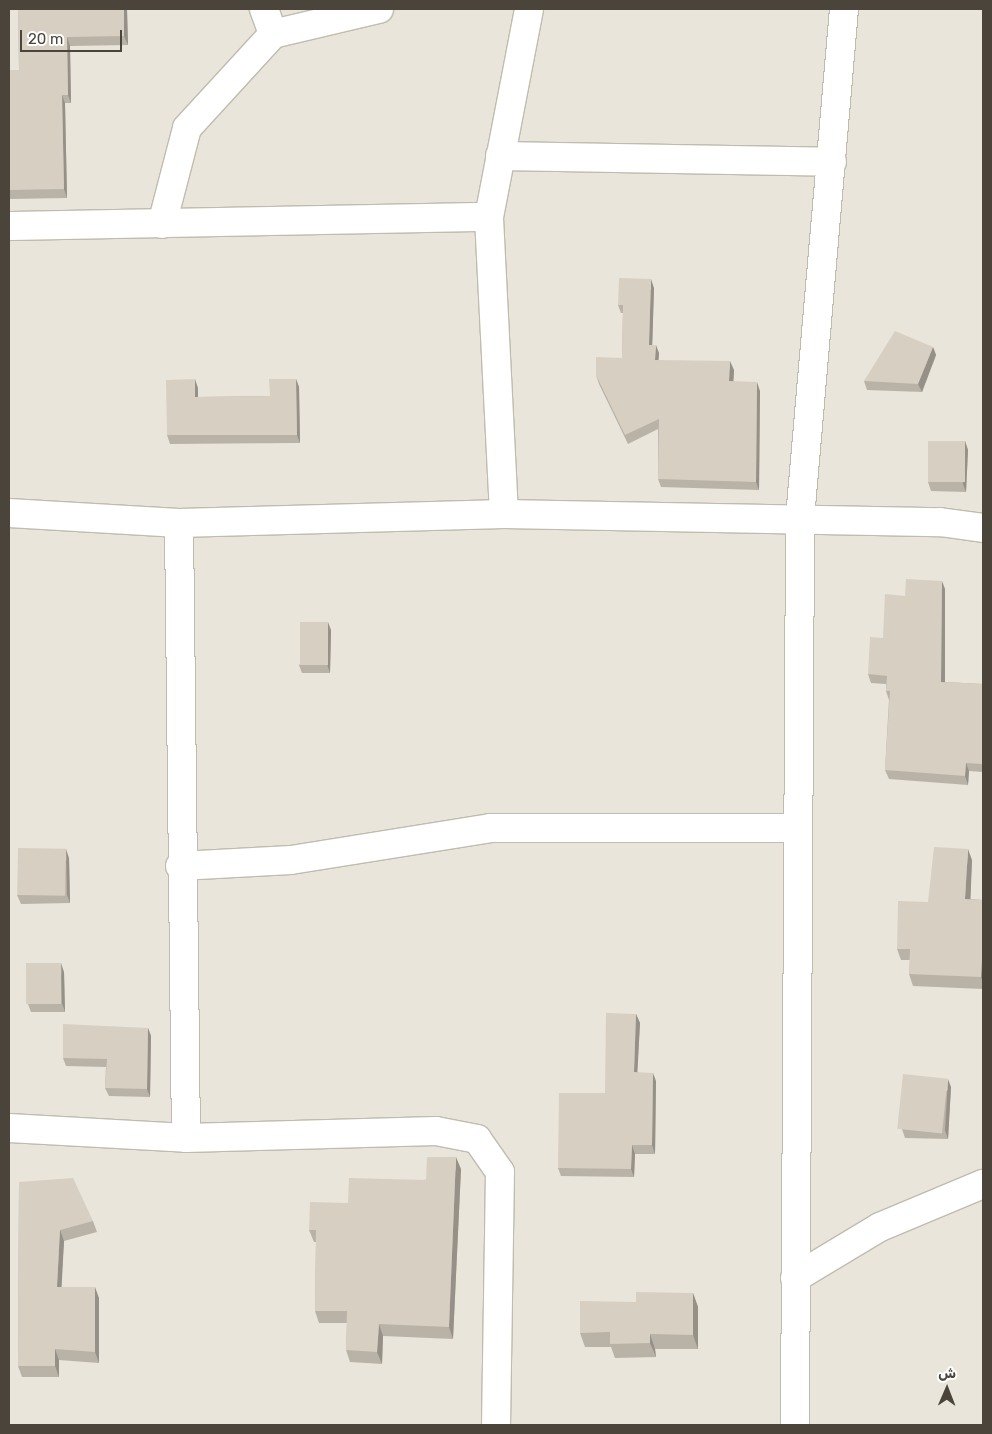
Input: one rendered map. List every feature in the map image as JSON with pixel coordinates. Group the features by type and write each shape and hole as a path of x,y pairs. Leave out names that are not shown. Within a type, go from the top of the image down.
{"street":[{"path":"264,9 274,34"},
{"path":"162,224 176,157 187,128 274,34 379,9"},
{"path":"504,514 489,217 529,9"},
{"path":"795,1425 795,828 800,518 844,9"},
{"path":"500,156 832,162"},
{"path":"9,226 489,217"},
{"path":"9,513 179,524 504,514 940,522 983,528"},
{"path":"179,524 180,866 186,1138"},
{"path":"180,866 291,860 490,828 795,828"},
{"path":"9,1128 186,1138 436,1131 477,1139 500,1172 496,1425"},
{"path":"795,1278 880,1227 983,1184"}],"shaded area":[{"path":"9,9 983,9 983,1425 9,1425"}],"building":[{"path":"18,9 124,9 124,36 67,37 68,95 62,95 64,189 9,190 9,70 19,70"},
{"path":"619,278 651,279 649,345 656,345 655,360 730,361 729,381 757,382 756,482 658,479 659,419 625,435 596,375 596,357 622,358 623,305 618,305"},
{"path":"895,331 933,347 918,384 864,381"},
{"path":"195,379 195,397 270,396 269,379 296,379 297,435 167,435 166,380"},
{"path":"928,441 965,441 965,482 928,482"},
{"path":"906,579 942,581 941,682 983,684 983,764 966,763 965,776 885,770 890,691 886,691 887,676 868,674 870,637 883,638 885,594 905,596"},
{"path":"300,622 328,622 328,665 300,665"},
{"path":"934,847 968,849 965,899 983,900 983,959 981,977 909,974 910,949 897,949 898,901 928,902"},
{"path":"18,848 66,849 65,896 17,895"},
{"path":"26,963 61,963 61,1004 26,1004"},
{"path":"606,1013 636,1014 634,1072 653,1073 652,1145 632,1145 631,1169 558,1168 559,1093 605,1093"},
{"path":"63,1024 148,1028 147,1089 105,1088 107,1059 63,1058"},
{"path":"903,1074 948,1079 942,1133 897,1129"},
{"path":"427,1157 456,1157 449,1327 379,1324 377,1352 346,1350 347,1311 315,1311 316,1230 309,1230 310,1202 348,1203 349,1178 426,1180"},
{"path":"73,1178 93,1221 60,1230 57,1287 95,1287 95,1352 55,1349 55,1366 18,1366 19,1182"},
{"path":"636,1292 693,1293 693,1335 650,1334 650,1343 610,1344 610,1332 580,1333 580,1301 636,1302"}]}
